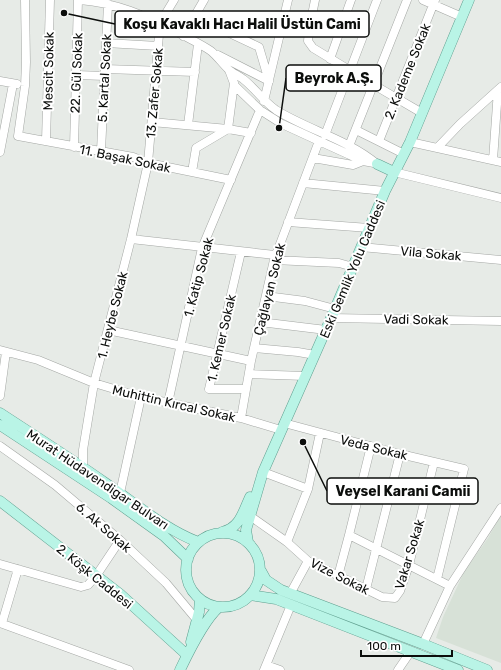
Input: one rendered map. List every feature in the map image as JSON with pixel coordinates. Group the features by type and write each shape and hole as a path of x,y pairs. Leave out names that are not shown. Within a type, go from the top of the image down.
{"main road":[{"name":"Eski Gemlik Yolu Caddesi","path":"248,542 246,530 263,472 333,314 385,191 410,142 470,0"},
{"path":"377,164 394,172"},
{"name":"Murat Hüdavendigar Bulvarı","path":"0,413 120,493 158,521 185,537 198,542"},
{"name":"Murat Hüdavendigar Bulvarı","path":"0,425 111,498 164,536 188,559"},
{"path":"261,571 259,582 254,591 246,600 225,608 214,607 200,600 188,585 186,573 191,551 198,542 207,536 234,528 239,521 263,472"},
{"name":"2. Köşk Caddesi","path":"0,501 120,594 187,655"},
{"path":"218,533 228,533 248,542 255,550 261,571 266,580 273,586 290,594 423,644 487,670"},
{"path":"250,595 276,599 458,670"},
{"path":"187,655 197,620 200,600"},
{"path":"180,670 187,655 212,613 219,607"}],"street":[{"path":"0,82 25,86 25,0"},
{"name":"Mescit Sokak","path":"46,141 50,0"},
{"path":"79,0 108,4 142,15 268,81"},
{"name":"22. Gül Sokak","path":"74,147 79,0"},
{"path":"160,24 174,0"},
{"path":"184,36 204,0"},
{"path":"264,100 288,0"},
{"path":"316,0 308,41 313,48 422,113"},
{"path":"330,59 351,0"},
{"name":"Çağlayan Sokak","path":"241,418 251,361 274,258 313,158 350,71 377,0"},
{"path":"349,146 407,0"},
{"path":"423,0 434,2 462,17"},
{"name":"2. Kademe Sokak","path":"379,141 434,2"},
{"name":"5. Kartal Sokak","path":"101,151 108,4"},
{"path":"195,17 259,47 268,81"},
{"name":"13. Zafer Sokak","path":"148,163 160,24"},
{"path":"106,43 158,46"},
{"path":"188,124 198,44"},
{"path":"212,51 229,70 243,78 264,100 285,115 322,138 377,164"},
{"path":"76,75 156,70 195,72"},
{"path":"229,70 234,83 260,110 282,124 349,146 364,158"},
{"path":"228,129 234,83"},
{"path":"0,152 13,84"},
{"name":"11. Başak Sokak","path":"25,86 18,136 133,157 148,163 231,180"},
{"path":"438,147 460,124 499,88"},
{"path":"410,142 497,161 499,88"},
{"name":"1. Katip Sokak","path":"168,403 202,248 260,110"},
{"path":"152,122 188,124 251,133"},
{"path":"192,172 196,148 228,129"},
{"path":"356,130 404,154"},
{"path":"313,158 353,165 364,158"},
{"name":"1. Heybe Sokak","path":"83,468 83,450 94,383 131,239 148,163"},
{"path":"394,172 501,198"},
{"path":"303,183 385,191"},
{"path":"288,222 369,228"},
{"path":"131,239 241,252 274,258 339,263 353,267"},
{"name":"Vila Sokak","path":"361,247 501,260"},
{"name":"1. Kemer Sokak","path":"241,252 209,389 246,389"},
{"name":"Vadi Sokak","path":"266,296 305,301 333,314 501,321"},
{"path":"260,322 326,330"},
{"path":"108,330 251,361"},
{"path":"254,348 315,355"},
{"path":"0,396 3,351"},
{"name":"Muhittin Kırcal Sokak","path":"3,351 38,360 94,383 141,397 283,427"},
{"path":"249,374 306,376"},
{"path":"120,493 141,397"},
{"name":"Veda Sokak","path":"283,427 320,433 464,469 437,580"},
{"path":"287,542 308,489 320,433"},
{"name":"6. Ak Sokak","path":"0,446 55,485 120,540 166,583 197,620"},
{"path":"338,576 371,446"},
{"path":"366,589 400,454"},
{"name":"Vakar Sokak","path":"395,598 400,590 409,565 434,462"},
{"path":"263,472 308,489"},
{"path":"423,644 450,586 501,508"},
{"name":"Vize Sokak","path":"250,516 287,542 308,561 382,597 395,598"},
{"path":"349,535 450,586"},
{"path":"0,564 81,587 88,586 120,540"},
{"path":"290,594 308,561"},
{"path":"18,569 1,623 128,670"},
{"path":"280,670 265,667 291,605"},
{"path":"398,670 410,651"}],"shaded area":[{"path":"501,515 501,663 436,638 443,617 464,572 488,538"}],"place":[{"name":"Koşu Kavaklı Hacı Halil Üstün Cami","path":"64,13"},
{"name":"Beyrok A.Ş.","path":"279,128"},
{"name":"Veysel Karani Camii","path":"303,442"}]}
